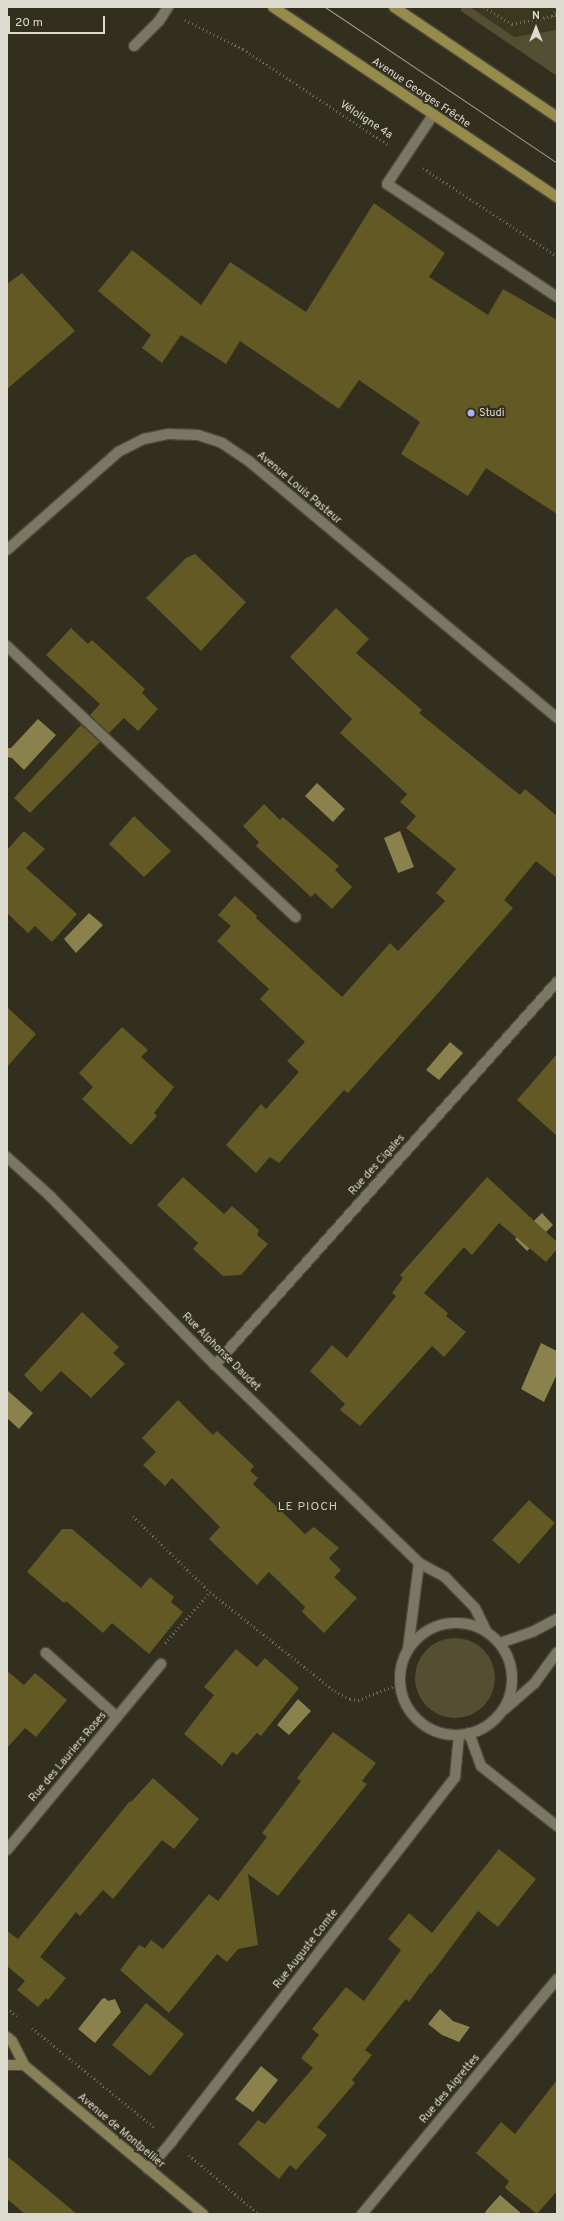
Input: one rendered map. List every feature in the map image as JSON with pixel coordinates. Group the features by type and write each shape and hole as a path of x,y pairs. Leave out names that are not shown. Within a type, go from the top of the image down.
{"main road":[{"name":"Avenue Georges Frêche","path":"273,7 557,197"},
{"path":"394,7 557,117"},
{"name":"Avenue de Montpellier","path":"7,2037 12,2041 24,2066 203,2214"},
{"path":"7,2065 24,2066"}],"street":[{"path":"134,46 160,21 167,9"},
{"path":"433,115 387,184 557,297"},
{"name":"Avenue Louis Pasteur","path":"7,550 118,452 144,439 168,434 198,435 222,443 250,462 557,718"},
{"path":"7,646 296,917"},
{"name":"Rue des Cigales","path":"215,1365 557,982"},
{"name":"Rue Alphonse Daudet","path":"7,1157 51,1197 215,1365 419,1563 445,1577 475,1608 486,1631"},
{"path":"419,1563 408,1649 401,1666 400,1684 404,1701 413,1715 426,1727 442,1733 464,1734 481,1729 534,1684 557,1652"},
{"path":"500,1643 534,1631 557,1618"},
{"path":"408,1649 420,1636 435,1626 452,1623 464,1624 486,1631 500,1643 509,1660 512,1677 510,1695 501,1712"},
{"name":"Rue des Lauriers Roses","path":"7,1850 117,1717 46,1653"},
{"path":"117,1717 161,1664"},
{"path":"464,1734 481,1766 557,1826"},
{"name":"Rue Auguste Comte","path":"148,2169 172,2141 455,1777 464,1734"},
{"name":"Rue des Aigrettes","path":"362,2214 557,1979"}],"path":[{"path":"484,7 512,24 557,15"},
{"path":"551,16 557,8"},
{"name":"Véloligne 4a","path":"167,9 243,49 557,256"},
{"path":"133,1516 210,1592 335,1691 350,1699 358,1700 400,1684"},
{"path":"161,1664 160,1649 210,1592"},
{"path":"7,2008 19,2018"},
{"path":"25,2023 172,2141 259,2214"}],"shaded area":[{"path":"461,7 557,7 557,76"},
{"path":"461,7 470,7 514,37 557,30 557,76 461,11"},
{"path":"38,719 56,735 24,770 12,758 7,757 7,748 11,748"},
{"path":"317,783 345,809 333,822 305,796"},
{"path":"400,831 414,867 398,873 384,838"},
{"path":"89,913 103,925 76,953 64,939"},
{"path":"450,1042 463,1053 439,1080 426,1070"},
{"path":"542,1213 553,1225 527,1251 515,1239"},
{"path":"541,1343 557,1351 557,1374 544,1402 521,1389"},
{"path":"7,1390 33,1413 19,1429 7,1418"},
{"path":"447,1638 463,1638 484,1649 495,1670 495,1686 484,1707 463,1718 447,1718 433,1712 426,1707 421,1700 415,1686 415,1670 421,1656 426,1649 433,1644"},
{"path":"298,1699 311,1711 289,1735 277,1725"},
{"path":"105,1998 108,2001 115,1999 121,2012 95,2043 78,2029 102,1999"},
{"path":"440,2009 453,2021 470,2027 459,2042 442,2035 428,2024"},
{"path":"261,2066 278,2080 253,2112 235,2099"},
{"path":"500,2195 522,2214 487,2214 485,2212"}],"building":[{"path":"374,203 445,253 429,277 488,315 503,289 557,320 557,514 486,468 468,496 401,454 420,422 359,380 339,409 240,341 226,364 181,335 162,363 142,348 151,335 98,291 132,250 201,305 230,262 306,312"},
{"path":"22,273 75,331 7,389 7,284"},
{"path":"195,554 246,602 201,651 146,598 186,558"},
{"path":"336,608 369,639 356,653 422,710 419,713 520,795 525,789 557,816 557,878 536,861 504,900 513,908 431,1001 348,1093 344,1090 279,1163 270,1157 256,1173 226,1145 261,1104 266,1109 299,1072 287,1061 305,1042 260,999 269,989 217,941 231,926 218,915 235,896 257,916 256,918 342,997 390,943 398,951 445,901 436,893 456,869 406,828 416,816 400,802 407,794 340,733 352,719 290,657"},
{"path":"71,628 88,644 92,640 145,689 142,693 158,709 138,731 124,718 109,733 90,715 100,704 46,655"},
{"path":"81,725 100,742 30,813 14,798"},
{"path":"264,804 280,820 283,817 339,866 335,870 352,887 332,909 315,893 311,897 256,846 259,842 243,826"},
{"path":"134,816 171,851 144,877 109,844"},
{"path":"24,831 45,849 26,868 77,914 52,942 35,926 28,933 7,913 7,850"},
{"path":"7,1007 36,1034 7,1067"},
{"path":"122,1027 148,1050 141,1057 174,1087 154,1113 157,1116 131,1145 82,1099 93,1087 79,1073"},
{"path":"557,1054 557,1136 517,1100"},
{"path":"183,1177 224,1214 232,1206 259,1230 257,1235 268,1244 241,1275 223,1276 193,1249 198,1243 157,1205"},
{"path":"487,1177 557,1242 557,1249 546,1262 499,1223 472,1255 464,1247 424,1293 448,1313 446,1316 466,1332 444,1357 432,1346 360,1426 340,1410 345,1404 310,1371 332,1345 347,1358 396,1296 392,1293 403,1278 400,1275"},
{"path":"82,1312 119,1347 113,1353 125,1364 91,1398 61,1371 41,1392 24,1375"},
{"path":"178,1400 213,1435 217,1431 254,1466 250,1471 258,1478 253,1484 305,1534 314,1527 339,1548 329,1558 341,1570 334,1577 357,1598 324,1633 302,1612 305,1607 269,1572 257,1585 209,1539 220,1527 172,1478 165,1486 143,1465 156,1452 142,1438"},
{"path":"529,1500 555,1523 519,1564 492,1540"},
{"path":"62,1529 72,1529 141,1588 150,1577 174,1597 171,1602 183,1612 149,1654 112,1623 103,1633 66,1601 64,1603 27,1572"},
{"path":"236,1649 257,1667 265,1658 299,1688 261,1736 257,1733 237,1755 232,1752 222,1766 184,1734 214,1695 204,1687"},
{"path":"7,1671 24,1685 35,1673 67,1700 36,1737 25,1728 7,1748"},
{"path":"333,1732 376,1763 362,1781 367,1784 278,1896 248,1874 258,1945 238,1949 227,1962 217,1954 169,2013 120,1970 139,1945 145,1948 151,1940 163,1949 209,1894 218,1901 267,1837 262,1833 301,1781 297,1778"},
{"path":"153,1778 199,1819 174,1849 162,1840 113,1899 103,1890 80,1916 76,1912 40,1957 66,1978 48,2000 46,1998 38,2007 17,1990 25,1981 7,1966 7,1931 18,1939 130,1801 131,1802"},
{"path":"499,1849 536,1879 498,1927 478,1911 409,2002 406,1999 365,2050 372,2055 352,2080 355,2083 317,2127 327,2135 296,2170 290,2165 279,2179 238,2144 258,2120 265,2124 313,2068 301,2058 319,2035 312,2029 346,1987 364,2001 401,1950 388,1939 409,1913 432,1933"},
{"path":"146,2003 184,2034 150,2076 112,2045"},
{"path":"557,2080 557,2191 537,2214 505,2188 509,2181 476,2153 501,2122 515,2134"},
{"path":"7,2156 77,2214 25,2214 7,2199"}],"tram line":[{"path":"325,7 557,163"}],"place":[{"name":"Studi","path":"471,413"}],"district":[{"name":"LE PIOCH","path":"308,1508"}]}
